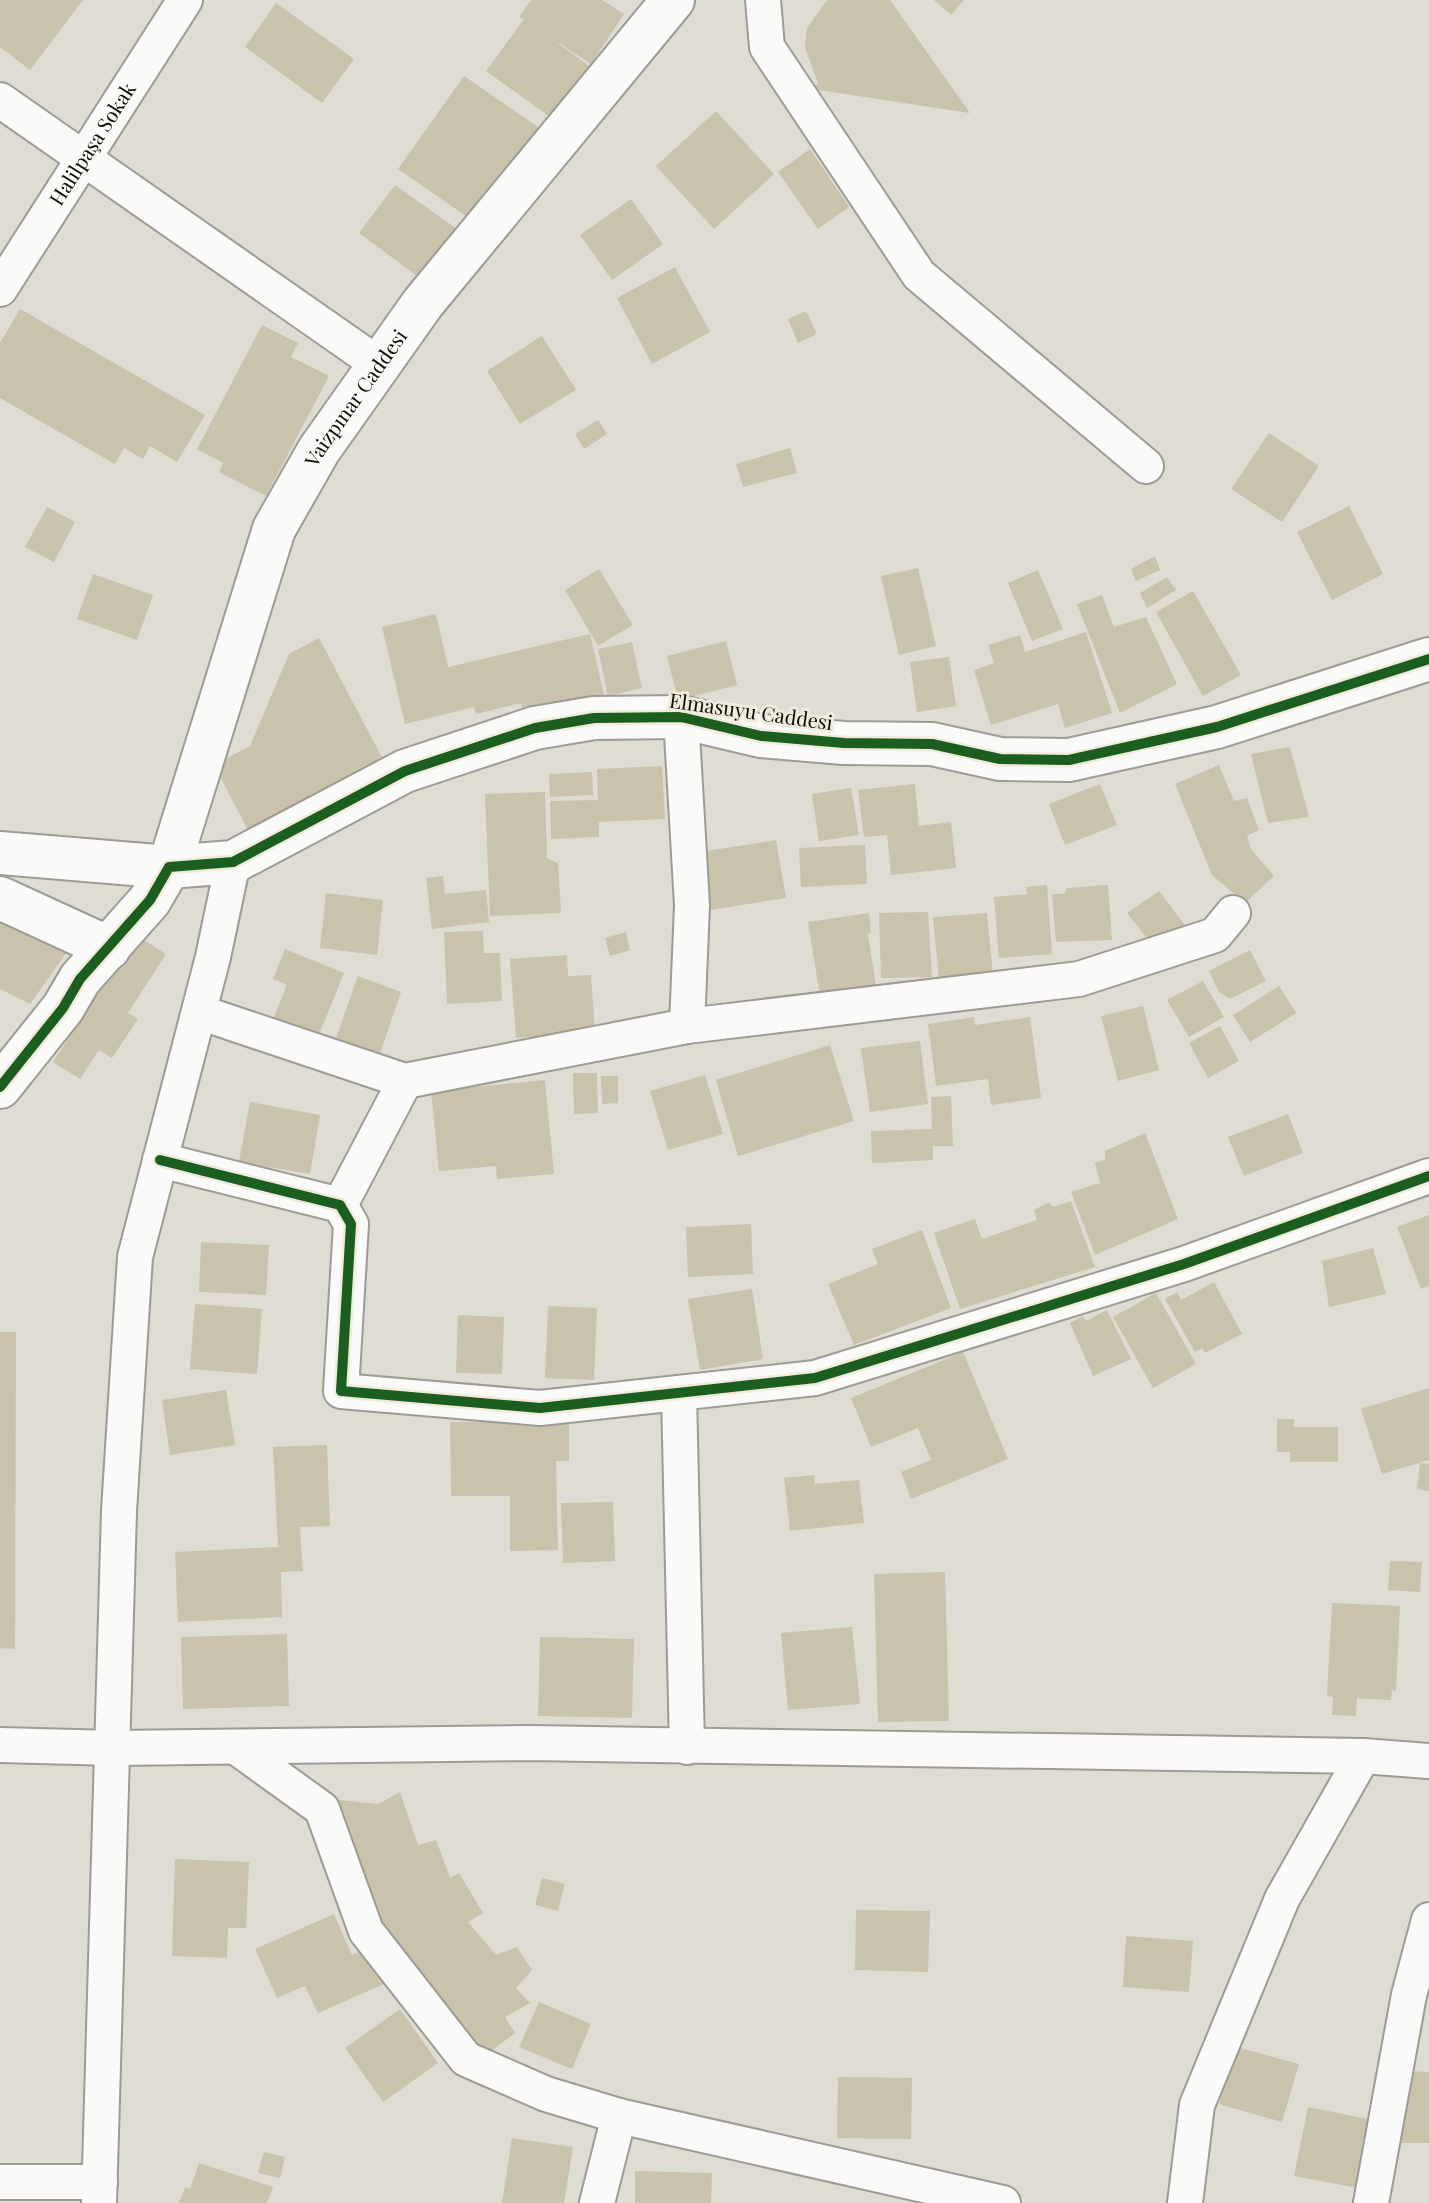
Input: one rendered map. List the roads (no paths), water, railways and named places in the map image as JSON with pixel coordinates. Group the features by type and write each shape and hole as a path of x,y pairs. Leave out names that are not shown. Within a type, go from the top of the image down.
{"street":[{"name":"Halilpaşa Sokak","path":"0,289 185,0"},
{"name":"Vaizpınar Caddesi","path":"169,867 274,529 319,450 423,303 673,0"},
{"path":"763,0 767,47 919,275 1146,466"},
{"path":"0,100 378,364"},
{"name":"Elmasuyu Caddesi","path":"0,853 169,867 233,862 405,771 535,728 594,718 681,717 761,736 844,743 932,744 1000,759 1069,760 1217,727 1429,659"},
{"path":"681,717 692,905 687,1026"},
{"path":"0,2182 100,2192 119,1511 135,1257 199,1012 233,862"},
{"path":"0,1087 63,1008 80,979 150,900 169,867"},
{"path":"0,898 109,948"},
{"path":"199,1012 405,1081 687,1026 1079,979 1215,935 1233,913"},
{"path":"340,1205 405,1081"},
{"path":"160,1160 340,1205 351,1224 341,1391 540,1408 815,1378 1184,1264 1429,1176"},
{"path":"679,1393 687,1747"},
{"path":"0,1745 114,1748 528,1743 1363,1756 1429,1761"},
{"path":"236,1747 322,1809 366,1931 466,2059 546,2094 619,2116 1003,2203"},
{"path":"1185,2203 1197,2105 1282,1899 1363,1756"},
{"path":"1371,2203 1409,1995 1429,1920"},
{"path":"597,2203 619,2116"}]}
